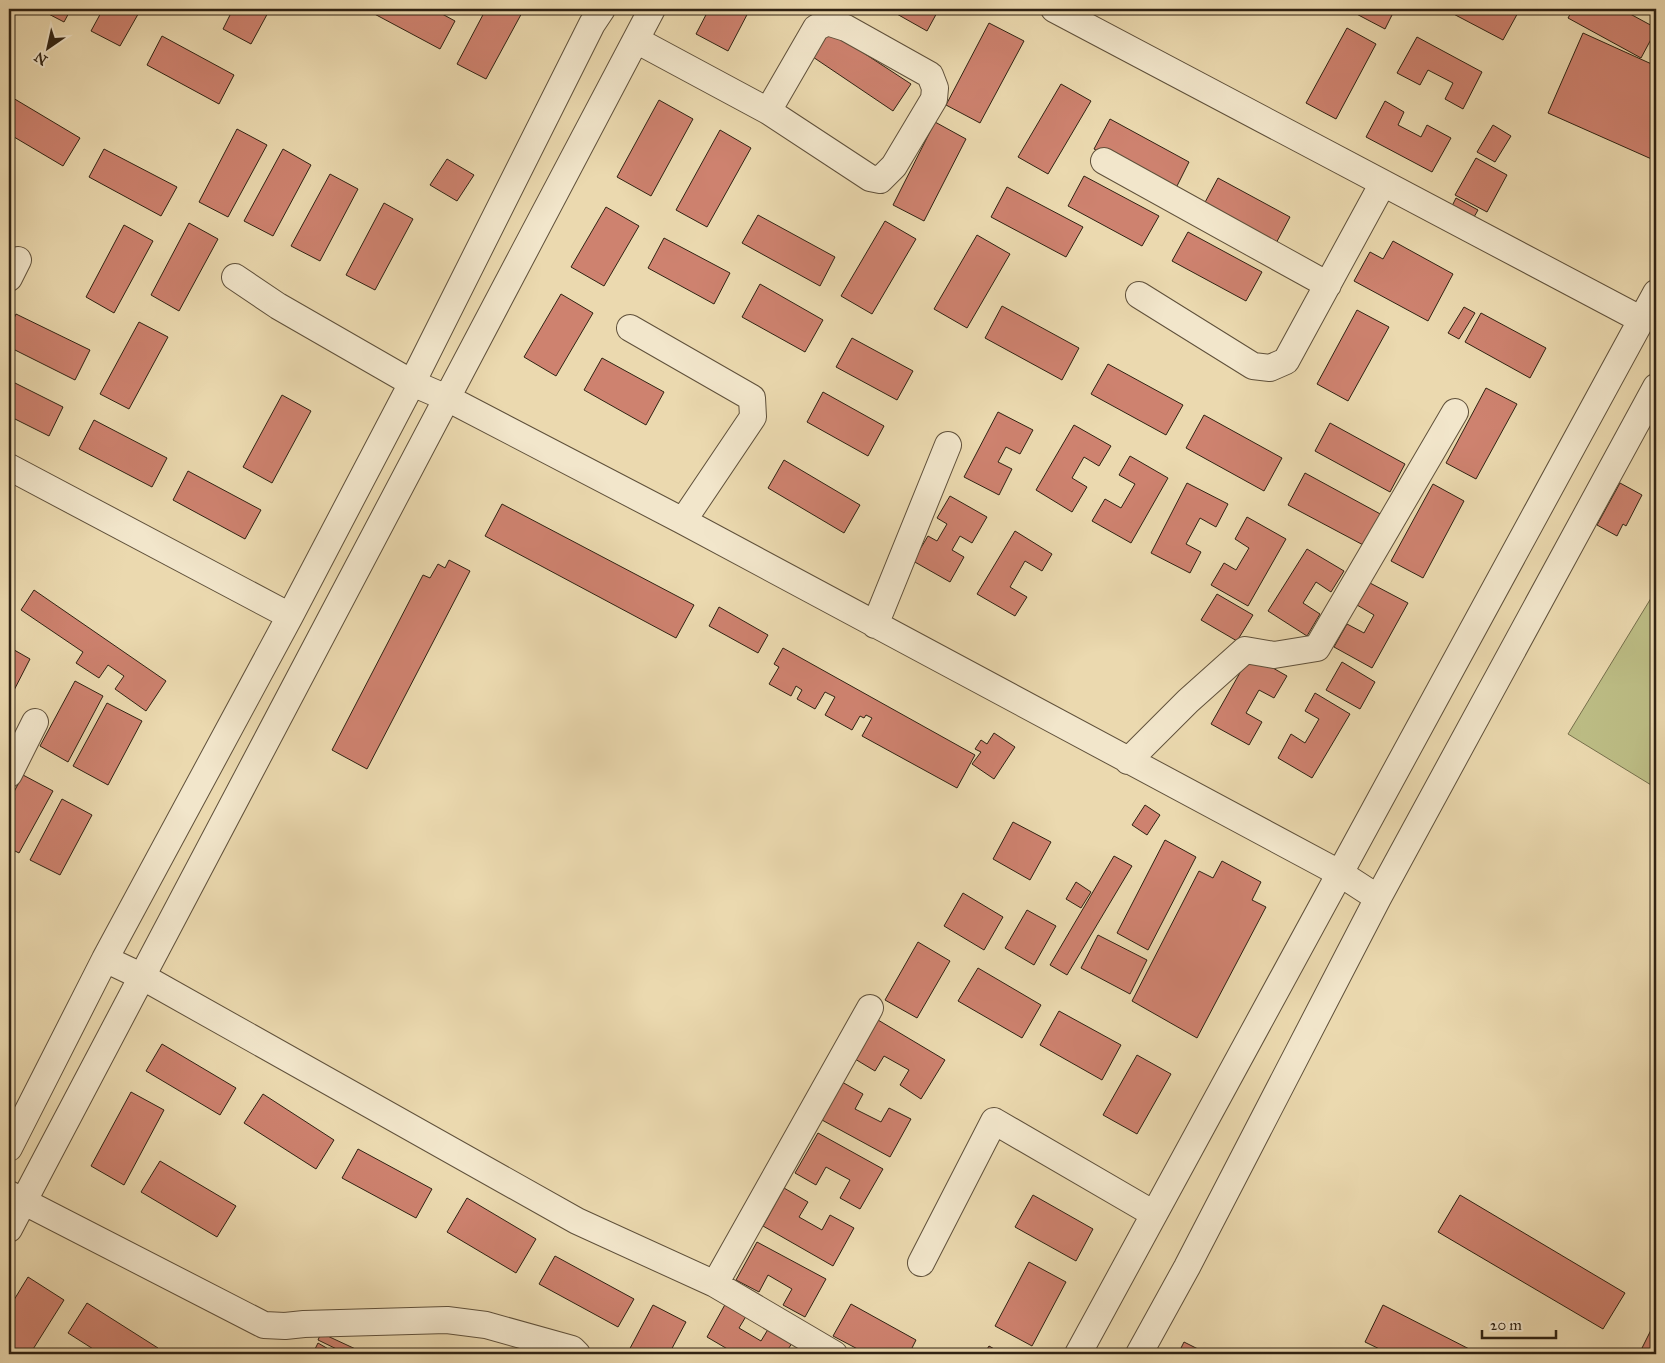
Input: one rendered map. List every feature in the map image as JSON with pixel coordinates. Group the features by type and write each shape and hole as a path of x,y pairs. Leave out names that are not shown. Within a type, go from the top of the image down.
{"street":[{"path":"9,1148 105,959 290,616 412,383 592,24 602,9"},
{"path":"9,1229 16,1197 143,977 652,9"},
{"path":"1054,9 1642,320"},
{"path":"636,40 768,111 870,178 880,180 894,166 934,100 936,88 930,75 846,28 827,22 816,28 768,111"},
{"path":"1104,160 1328,285"},
{"path":"1139,295 1252,366 1270,368 1286,361 1383,184"},
{"path":"235,277 278,306 412,383 447,398 683,521 1341,874 1378,898"},
{"path":"1078,1354 1656,294"},
{"path":"630,328 752,398 753,417 683,521"},
{"path":"1139,1354 1192,1258 1378,898 1656,387"},
{"path":"1128,761 1188,700 1245,650 1274,655 1318,648 1455,412"},
{"path":"874,625 948,445"},
{"path":"9,467 290,616"},
{"path":"9,774 36,722"},
{"path":"105,959 143,977 576,1221 715,1284 834,1354"},
{"path":"715,1284 870,1008"},
{"path":"921,1263 994,1121 1154,1214"},
{"path":"16,1197 264,1326 447,1320 486,1325 572,1349 577,1354"}],"green space":[{"path":"1656,590 1656,788 1568,734"}],"building":[{"path":"39,9 71,9 64,22"},
{"path":"103,9 141,9 120,46 91,31"},
{"path":"233,9 270,9 251,44 223,29"},
{"path":"368,9 433,9 455,21 440,49"},
{"path":"486,9 524,9 486,79 457,64"},
{"path":"709,9 750,9 728,51 696,34"},
{"path":"888,9 939,9 927,31"},
{"path":"1347,9 1395,9 1385,29"},
{"path":"1444,9 1520,9 1503,40"},
{"path":"1573,9 1621,9 1656,28 1656,30 1641,58 1568,18"},
{"path":"989,23 1024,41 980,123 946,105"},
{"path":"1347,28 1376,44 1336,119 1306,103"},
{"path":"827,29 911,84 893,111 810,55"},
{"path":"1583,33 1656,66 1656,161 1548,113"},
{"path":"162,36 234,75 219,104 147,65"},
{"path":"1417,37 1482,72 1463,109 1445,99 1453,83 1428,70 1420,85 1397,73"},
{"path":"1061,84 1091,101 1048,174 1018,157"},
{"path":"13,98 80,138 63,166 9,134 9,105"},
{"path":"659,100 693,119 651,196 617,177"},
{"path":"1385,101 1404,112 1398,125 1421,137 1427,125 1451,138 1432,172 1366,137"},
{"path":"1110,119 1189,162 1174,192 1094,149"},
{"path":"935,122 966,139 924,221 893,205"},
{"path":"1493,125 1511,136 1495,162 1477,152"},
{"path":"237,129 267,145 228,217 199,202"},
{"path":"720,130 751,148 707,227 676,210"},
{"path":"104,149 177,187 161,216 89,177"},
{"path":"283,149 311,165 273,236 244,221"},
{"path":"1476,158 1507,175 1487,212 1455,195"},
{"path":"447,159 474,175 457,201 430,185"},
{"path":"330,174 358,189 320,261 291,246"},
{"path":"1084,176 1159,216 1142,246 1068,206"},
{"path":"1218,178 1290,217 1274,247 1202,208"},
{"path":"1007,187 1083,227 1066,257 991,217"},
{"path":"1456,198 1478,210 1470,224 1449,212"},
{"path":"384,203 413,219 375,290 346,275"},
{"path":"606,207 639,226 604,286 571,267"},
{"path":"758,215 835,257 820,286 742,243"},
{"path":"885,221 916,239 872,314 841,296"},
{"path":"189,223 218,239 179,311 151,295"},
{"path":"124,225 153,241 114,313 86,297"},
{"path":"1188,232 1262,272 1246,301 1172,261"},
{"path":"977,235 1010,254 967,328 934,309"},
{"path":"664,238 730,273 714,304 648,268"},
{"path":"1393,241 1453,274 1428,321 1354,281 1370,252 1383,259"},
{"path":"760,284 823,320 805,352 742,317"},
{"path":"561,294 593,313 556,376 524,357"},
{"path":"1002,306 1079,348 1062,380 985,338"},
{"path":"1464,307 1475,313 1459,339 1448,333"},
{"path":"1357,310 1389,327 1348,401 1317,384"},
{"path":"1481,313 1546,348 1530,378 1465,342"},
{"path":"16,314 90,350 75,380 9,347 9,329"},
{"path":"139,322 168,337 129,409 100,394"},
{"path":"852,338 913,371 897,400 836,367"},
{"path":"602,358 664,392 646,425 584,390"},
{"path":"1108,364 1183,405 1166,435 1091,394"},
{"path":"9,380 63,407 49,436 9,416"},
{"path":"1486,388 1517,404 1476,479 1446,463"},
{"path":"823,392 884,426 868,456 807,422"},
{"path":"282,395 311,411 272,483 243,467"},
{"path":"998,412 1033,430 1020,454 1006,447 998,462 1012,469 999,495 964,477"},
{"path":"1204,415 1282,458 1264,491 1186,448"},
{"path":"94,420 167,458 152,487 79,449"},
{"path":"1330,423 1405,464 1390,492 1315,451"},
{"path":"1074,425 1111,446 1099,466 1084,457 1072,478 1087,487 1072,512 1036,490"},
{"path":"1130,456 1168,478 1131,543 1092,521 1105,499 1121,508 1135,484 1119,475"},
{"path":"784,460 860,505 844,533 768,488"},
{"path":"188,471 261,510 245,539 173,500"},
{"path":"1305,473 1384,516 1367,547 1288,505"},
{"path":"1187,483 1228,504 1216,527 1200,518 1186,544 1201,552 1190,573 1151,553"},
{"path":"1620,483 1642,495 1626,526 1623,524 1617,536 1597,525"},
{"path":"1433,484 1464,501 1423,578 1391,561"},
{"path":"950,496 987,517 972,543 960,536 952,550 964,557 950,582 913,561 928,536 937,541 947,524 937,518"},
{"path":"502,504 694,605 676,638 485,536"},
{"path":"1247,517 1286,539 1248,606 1211,585 1224,563 1236,570 1249,548 1235,539"},
{"path":"1015,531 1052,554 1042,571 1025,561 1010,587 1027,597 1015,616 977,594"},
{"path":"1307,549 1344,571 1331,592 1316,582 1303,603 1320,614 1307,636 1268,611"},
{"path":"449,560 470,571 367,769 332,750 423,575 430,578 438,564 445,568"},
{"path":"1370,583 1408,603 1372,668 1334,647 1347,624 1364,633 1374,615 1357,605"},
{"path":"34,590 166,681 146,711 115,689 124,676 108,665 99,678 76,663 83,652 21,610"},
{"path":"1217,594 1253,615 1237,641 1201,620"},
{"path":"719,607 768,635 758,653 709,626"},
{"path":"9,647 30,659 9,700"},
{"path":"783,648 975,755 957,788 862,736 872,718 866,715 864,718 860,716 852,730 825,715 835,697 825,692 815,709 797,699 802,690 796,686 791,696 769,684 779,667 774,664"},
{"path":"1250,655 1287,676 1274,698 1259,690 1246,713 1262,722 1249,745 1211,724"},
{"path":"1342,662 1375,682 1360,709 1326,690"},
{"path":"75,681 103,696 68,762 40,746"},
{"path":"1315,693 1350,714 1312,778 1278,758 1291,734 1305,743 1319,719 1305,711"},
{"path":"107,703 142,721 108,785 73,766"},
{"path":"994,733 1015,747 994,779 972,764 981,752 975,749 981,740 987,744"},
{"path":"23,775 53,791 19,853 9,848 9,801"},
{"path":"62,799 92,815 60,875 30,860"},
{"path":"1145,805 1160,815 1147,835 1132,825"},
{"path":"1013,822 1051,842 1030,880 993,859"},
{"path":"1165,840 1196,857 1148,950 1117,933"},
{"path":"1114,856 1132,866 1067,975 1050,965"},
{"path":"1222,861 1261,882 1252,900 1266,907 1197,1038 1132,1001 1199,871 1213,878"},
{"path":"1076,882 1091,892 1081,908 1066,899"},
{"path":"963,893 1003,917 984,950 944,926"},
{"path":"1027,910 1056,926 1034,965 1005,948"},
{"path":"1098,935 1147,960 1130,994 1081,968"},
{"path":"918,942 950,961 917,1018 885,1000"},
{"path":"978,968 1041,1005 1022,1038 958,1001"},
{"path":"1059,1011 1121,1045 1102,1080 1040,1045"},
{"path":"878,1020 945,1060 921,1099 900,1085 909,1070 884,1056 875,1071 855,1059"},
{"path":"162,1044 236,1088 220,1115 146,1071"},
{"path":"1137,1055 1171,1074 1137,1134 1103,1115"},
{"path":"842,1082 863,1094 855,1109 881,1122 889,1108 911,1119 890,1157 822,1120"},
{"path":"131,1092 164,1110 124,1185 91,1166"},
{"path":"263,1094 334,1140 316,1169 244,1123"},
{"path":"818,1133 883,1169 860,1209 840,1198 850,1180 826,1167 816,1185 795,1173"},
{"path":"358,1149 432,1189 416,1218 342,1178"},
{"path":"160,1161 236,1206 217,1237 141,1192"},
{"path":"784,1188 808,1202 799,1217 822,1230 830,1215 854,1228 833,1266 763,1226"},
{"path":"1033,1195 1093,1229 1076,1261 1015,1227"},
{"path":"1460,1195 1625,1293 1603,1329 1438,1232"},
{"path":"467,1198 536,1239 516,1273 447,1232"},
{"path":"757,1242 826,1279 805,1317 783,1305 792,1289 768,1275 759,1292 736,1280"},
{"path":"555,1256 634,1299 618,1327 539,1284"},
{"path":"1029,1262 1066,1282 1032,1346 995,1326"},
{"path":"28,1277 64,1300 30,1354 9,1354 9,1308"},
{"path":"727,1301 748,1313 739,1328 761,1341 770,1326 794,1340 785,1354 736,1354 707,1337"},
{"path":"87,1303 158,1348 154,1354 101,1354 68,1333"},
{"path":"851,1304 916,1340 909,1354 867,1354 833,1336"},
{"path":"653,1305 686,1322 669,1354 627,1354"},
{"path":"1383,1305 1479,1354 1390,1354 1365,1342"},
{"path":"1656,1320 1656,1354 1639,1354"},
{"path":"321,1333 362,1352 361,1354 347,1354 318,1340"},
{"path":"1184,1342 1208,1354 1178,1354"},
{"path":"318,1343 337,1354 319,1354 314,1351"},
{"path":"989,1346 1003,1354 984,1354"}]}
